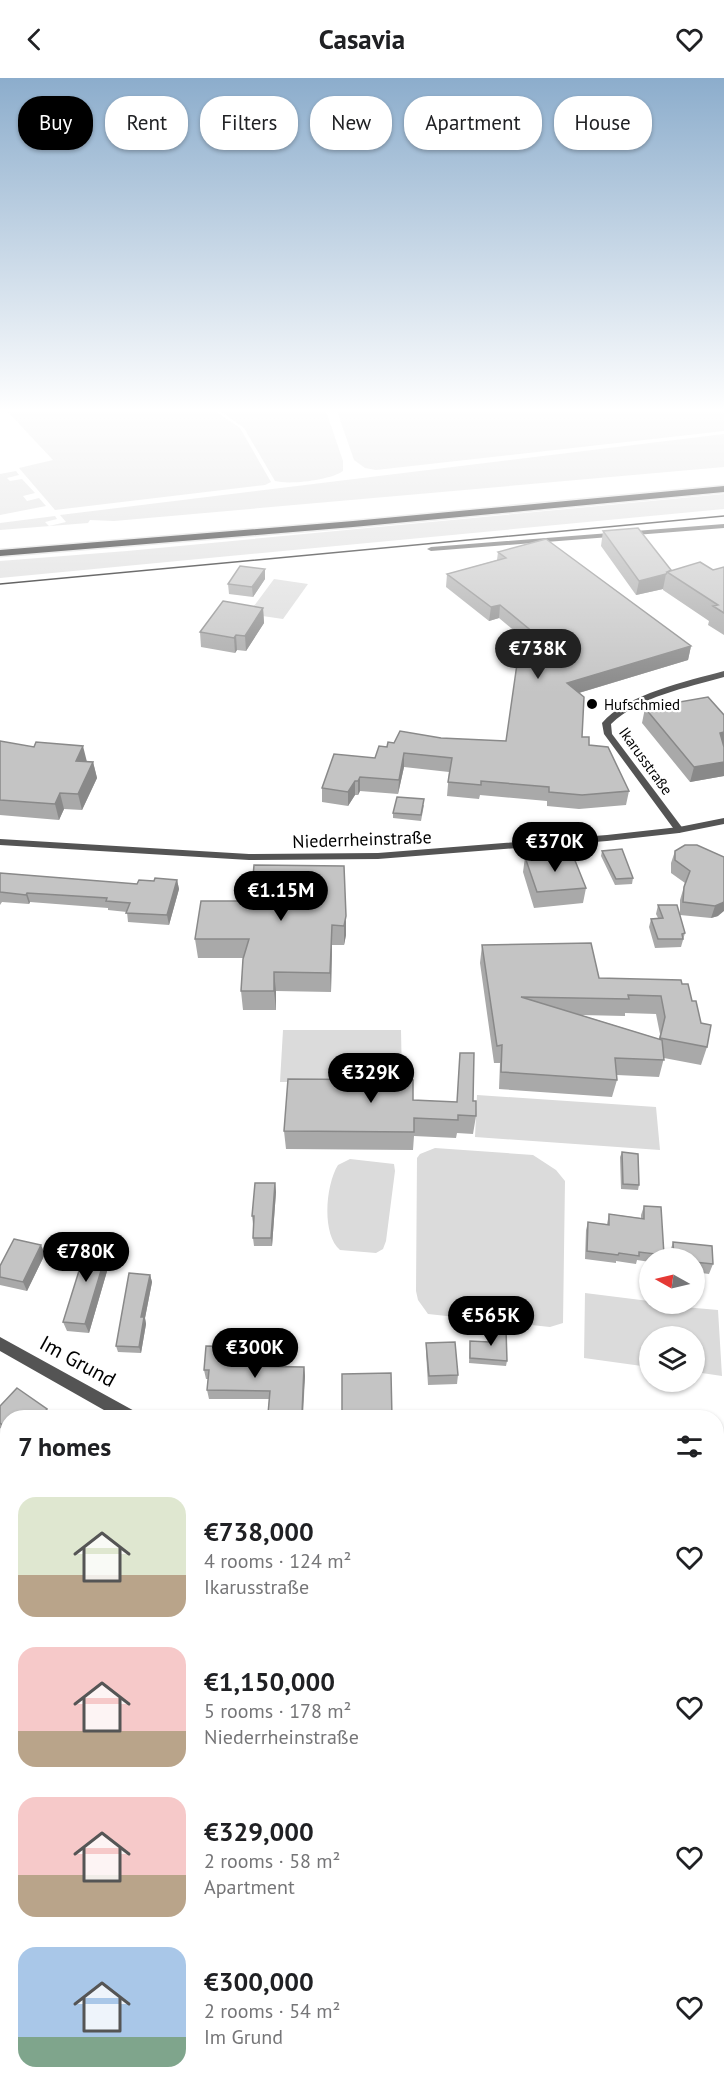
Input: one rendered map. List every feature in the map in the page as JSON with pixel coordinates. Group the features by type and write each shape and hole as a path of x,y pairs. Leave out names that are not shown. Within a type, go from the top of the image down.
{"main road":[{"path":"0,545 462,505"},
{"path":"0,553 553,505"}],"street":[{"path":"431,549 724,526"},
{"name":"Ikarusstraße","path":"679,830 608,734 606,723 613,715 634,704 724,674"},
{"name":"Niederrheinstraße","path":"0,842 191,855 296,858 378,856 484,849 679,830 724,821"},
{"name":"Im Grund","path":"0,1344 119,1410"}],"shaded area":[{"path":"0,505 46,506 0,515"},
{"path":"51,505 96,505 55,510"},
{"path":"141,505 294,505 114,521 90,520 88,523 0,530 0,523 55,516 57,519 45,522 49,526 66,522 60,515"},
{"path":"608,505 724,505 724,509 0,578 0,561"},
{"path":"274,579 308,584 283,619 248,614"},
{"path":"283,1030 401,1030 402,1081 280,1082"},
{"path":"477,1095 656,1107 660,1150 475,1137"},
{"path":"435,1148 533,1155 556,1170 565,1181 563,1323 550,1327 428,1314 418,1300 416,1291 417,1158 420,1154"},
{"path":"350,1159 394,1164 386,1241 383,1249 376,1253 340,1250 330,1233 327,1209 331,1184 338,1165"},
{"path":"585,1293 639,1300 639,1314 705,1314 705,1309 718,1310 722,1376 705,1373 705,1326 639,1326 639,1366 584,1358"}],"building":[{"path":"638,528 671,570 666,574 639,581 603,531"},
{"path":"546,539 691,646 567,683 584,697 582,737 589,737 589,745 608,747 629,791 582,795 549,792 549,787 481,781 481,785 448,782 452,758 404,753 399,780 360,777 348,792 322,788 334,754 375,758 379,746 387,747 388,742 394,743 400,731 441,738 506,741 518,657 568,661 500,605 491,607 447,574 506,558 498,552"},
{"path":"700,562 713,570 724,567 724,613 713,606 718,605 667,572"},
{"path":"240,566 265,569 252,587 228,584"},
{"path":"223,601 263,608 245,636 236,635 234,638 200,632"},
{"path":"708,697 724,715 724,732 720,733 724,747 724,762 694,767 645,708"},
{"path":"0,741 34,747 36,742 83,746 76,761 93,762 78,794 60,793 55,804 0,800"},
{"path":"397,797 424,799 421,815 393,813"},
{"path":"685,845 697,845 724,857 724,902 715,906 683,902 684,887 690,871 675,860 675,851"},
{"path":"622,849 633,878 616,879 602,851"},
{"path":"572,853 586,888 537,892 525,857"},
{"path":"254,865 344,866 346,916 344,926 332,925 330,973 274,972 274,991 241,991 243,959 249,939 195,939 201,901 251,901"},
{"path":"0,873 137,884 139,880 154,881 155,878 177,880 167,915 126,913 130,903 106,901 107,898 0,892"},
{"path":"658,905 677,905 685,933 682,934 683,939 658,939 651,919 663,918"},
{"path":"591,943 599,978 681,980 682,984 688,984 692,1001 696,1001 701,1023 711,1025 707,1047 660,1038 665,1017 661,996 628,995 629,999 521,997 662,1040 664,1060 615,1058 617,1080 501,1072 502,1045 497,1046 482,945"},
{"path":"460,1053 474,1053 473,1101 476,1101 476,1116 458,1115 458,1120 414,1118 414,1132 284,1131 288,1079 413,1080 413,1100 457,1102"},
{"path":"622,1152 638,1154 639,1185 623,1184"},
{"path":"255,1183 275,1183 271,1238 253,1238"},
{"path":"644,1206 661,1207 664,1248 639,1248 639,1256 587,1251 588,1222 609,1225 609,1214 644,1219"},
{"path":"14,1239 41,1245 23,1282 0,1277 0,1266"},
{"path":"88,1242 109,1244 85,1324 63,1322"},
{"path":"673,1242 712,1246 713,1264 705,1263 705,1248 673,1248"},
{"path":"129,1273 150,1275 141,1317 144,1317 139,1347 116,1346"},
{"path":"490,1328 506,1329 507,1361 470,1358 470,1341 490,1342"},
{"path":"455,1342 458,1375 429,1376 426,1343"},
{"path":"206,1346 248,1347 246,1366 304,1367 302,1410 268,1410 270,1391 207,1390 209,1370 204,1370"},
{"path":"391,1373 392,1410 342,1410 342,1374"},
{"path":"17,1388 47,1409 0,1410 0,1406"}],"tram line":[{"path":"0,584 724,516"}],"place":[{"name":"Hufschmied","path":"592,704"}]}
